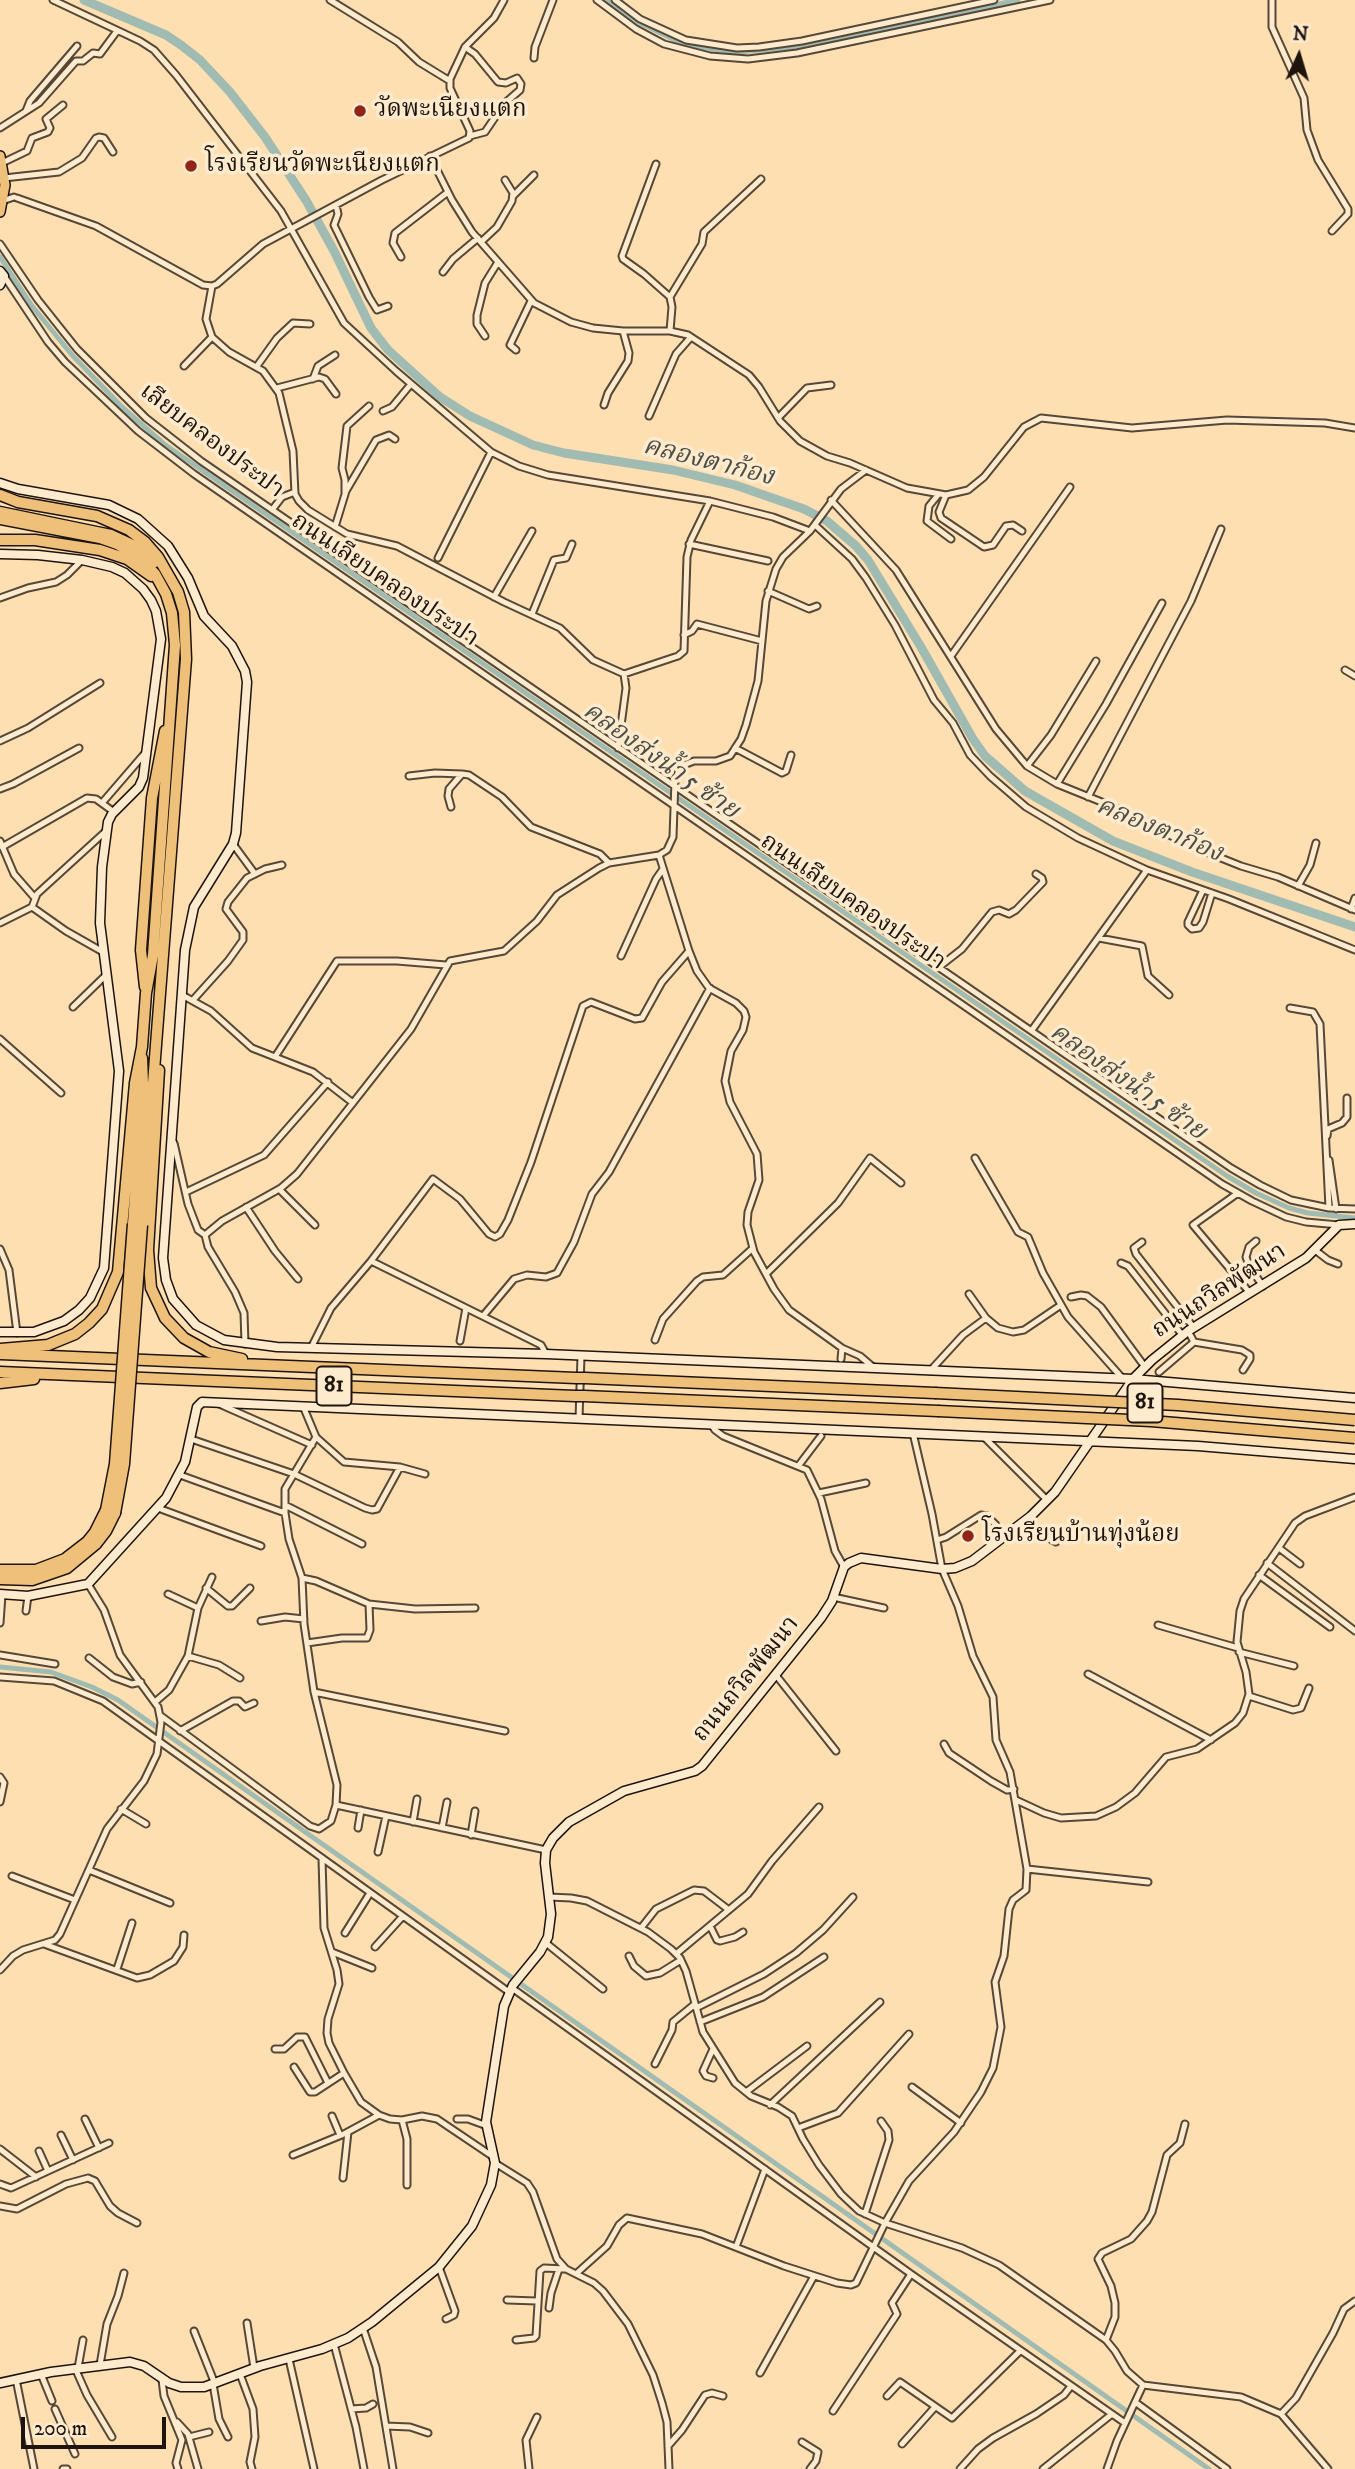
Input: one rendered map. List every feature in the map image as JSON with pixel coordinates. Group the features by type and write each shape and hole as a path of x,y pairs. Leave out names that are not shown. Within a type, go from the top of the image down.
{"highway":[{"path":"0,495 18,502 97,516 117,523 149,547 170,578 184,612 186,659 157,1049 138,1224"},
{"path":"0,512 100,538 125,548 144,561 162,586 169,603 174,633 169,745 154,947 146,993 142,1047 138,1224 123,1477 101,1539 83,1557 67,1568 32,1580 0,1579"},
{"path":"0,519 101,531 128,542 153,559 170,578"},
{"path":"0,540 36,540 100,550 133,563 162,586"},
{"path":"0,1349 37,1347 67,1338 96,1316 111,1292 121,1253 135,1083 142,1047"},
{"path":"157,1049 160,1083 148,1260 157,1304 177,1332 200,1348 230,1357 308,1367"},
{"name":"81","path":"0,1354 935,1393 1178,1405 1355,1420"},
{"name":"81","path":"0,1372 1151,1420 1355,1438"},
{"path":"0,1383 94,1376"},
{"path":"0,1570 36,1570 65,1559 87,1542 111,1512"}],"main road":[{"path":"0,212 4,178 1,160"},
{"path":"0,285 2,273"},
{"path":"0,483 18,489 116,507 138,519 169,546 188,578 204,615 232,646 245,671 247,682 233,844 194,907 185,950 163,1258 173,1299 196,1325 224,1340 245,1344 1133,1379 1355,1398"},
{"path":"0,554 82,560 125,573 143,589 156,611 161,639 143,778 139,787 114,812 106,831 100,904 103,952 119,1077 104,1268 93,1293 75,1314 51,1327 34,1332 0,1332"},
{"name":"ถนนเลียบคลองประปา","path":"1339,1225 1355,1224"},
{"name":"ถนนถวิลพัฒนา","path":"546,1850 560,1830 599,1804 640,1785 695,1771 702,1766 821,1618 845,1567 853,1560 861,1558 942,1569 955,1568 972,1561 1021,1524 1047,1500 1076,1465 1133,1379 1144,1367 1188,1332 1288,1270 1315,1250 1339,1225"},
{"path":"1,1595 28,1596 88,1584 158,1508 180,1475 199,1404 213,1402 983,1435 1198,1446 1355,1459"},
{"path":"0,2383 123,2362 136,2363 162,2380 181,2387 214,2384 254,2368 334,2344 363,2328 439,2267 472,2226 491,2185 494,2160 487,2126 504,2006 511,1989 546,1943 551,1922 545,1874 546,1850"}],"street":[{"path":"53,0 148,46 176,75 269,195 293,230 344,323 491,452 519,466 548,475 710,500 773,517 810,531"},
{"path":"330,0 398,42 419,62 450,81"},
{"path":"470,136 467,123 450,88 450,81 465,47 494,18 503,0"},
{"path":"534,58 535,47 553,0"},
{"path":"597,0 636,29 664,44 710,57 748,60 797,53 1050,0"},
{"path":"615,0 640,19 676,36 710,45 737,48 802,41 994,0"},
{"path":"1272,0 1272,27 1304,98 1307,130 1318,160 1348,209 1348,214 1332,231"},
{"path":"0,128 50,92 76,61 87,59 93,53 100,54 117,31"},
{"path":"26,111 30,101 77,46"},
{"path":"3,196 15,197 96,226 203,285 212,286 224,279 263,244 430,156 470,136 485,132 504,104 520,90 521,84 517,78 506,83 498,82 465,47"},
{"path":"1,160 27,151 32,138 48,132 50,128 47,119 63,105"},
{"path":"4,178 59,172 82,158 99,137 104,138 113,152"},
{"path":"430,156 448,192 479,240 531,301 571,322 593,328 670,331 691,337 749,375 760,387 778,418 800,441 897,485 937,495 964,492 984,477 1024,427 1041,418 1132,428 1227,420 1325,423 1355,428"},
{"path":"656,164 622,256 623,260 645,274 670,297 670,331"},
{"path":"443,272 453,260 503,219 513,196 534,176"},
{"path":"670,297 702,244 704,232 761,179"},
{"path":"505,180 513,196"},
{"path":"401,257 393,243 394,233 448,192"},
{"path":"334,206 338,214 334,225 375,309 388,306"},
{"name":"เลียบคลองประปา","path":"0,244 61,330 127,401 179,445 673,788 1250,1180 1291,1199 1332,1208 1355,1209"},
{"path":"485,336 477,324 477,315 485,283 498,262"},
{"name":"ถนนเลียบคลองประปา","path":"2,273 48,342 65,362 115,411 159,448 1238,1193 1286,1217 1339,1225"},
{"path":"212,286 206,319 212,337 229,352 257,366 277,388 293,450 295,492 308,510 354,537 397,546 532,614 566,632 593,660 624,674 682,654 689,544 710,500"},
{"path":"516,350 510,345 531,301"},
{"path":"257,366 277,338 293,323 298,322 305,326 310,324"},
{"path":"604,405 608,393 625,370 628,361 629,353 623,331"},
{"path":"184,366 212,337"},
{"path":"649,416 673,361 691,337"},
{"path":"313,379 318,366 335,355"},
{"path":"277,388 313,379 325,379 337,394"},
{"path":"383,411 392,407 411,384"},
{"path":"778,418 807,388 831,385"},
{"path":"335,527 344,496 342,468 346,426 369,406"},
{"path":"344,496 376,440 389,435 395,439"},
{"path":"438,558 491,452"},
{"path":"275,1057 337,961 397,961 446,965 460,958 504,951 537,920 557,895 609,863 659,855 667,850 673,838 673,788 681,766 694,761 723,760 735,748 749,717 758,681 768,591 773,575 783,557 810,531 830,502 846,484 866,470"},
{"path":"951,656 1070,487"},
{"path":"272,510 285,495 295,492"},
{"path":"937,495 929,506 927,521 951,539"},
{"path":"946,495 939,512 942,518 984,547 990,547 1009,525 1022,531"},
{"path":"830,502 896,570 996,729 1027,766 1057,784 1114,807 1200,850 1298,886 1353,910 1355,898"},
{"path":"815,524 845,551 866,578 913,657 934,700 953,723 970,755 1026,807 1049,822 1147,870 1355,950"},
{"path":"1088,797 1191,601 1222,529"},
{"path":"494,597 532,531"},
{"path":"532,614 554,560 566,558 572,544"},
{"path":"689,544 768,561"},
{"path":"0,598 56,582 82,560"},
{"path":"768,591 809,609 817,606"},
{"path":"1057,784 1162,603"},
{"path":"684,635 692,631 697,624 762,640"},
{"path":"1027,766 1051,735 1096,661"},
{"path":"1345,670 1355,676"},
{"path":"618,748 626,688 624,674"},
{"path":"0,741 22,731 100,684"},
{"path":"0,789 13,785 79,748"},
{"path":"735,748 782,774 786,771 791,755"},
{"path":"102,803 146,752"},
{"path":"409,776 435,773 462,774 475,778 494,790 531,827 600,854 609,863"},
{"path":"452,807 448,793 462,774"},
{"path":"103,952 66,931 33,902 14,874 1,844 87,798 96,799 114,812"},
{"path":"0,923 33,902 106,831"},
{"path":"1298,886 1310,865 1316,843"},
{"path":"233,844 255,874"},
{"path":"659,855 689,951 700,977 710,989 736,1003 746,1017 743,1030 731,1051 725,1081 730,1102 757,1154 760,1180 748,1212 747,1225 753,1248 789,1310 874,1368"},
{"path":"192,1000 242,943 243,932 226,909 226,905 243,882 255,874 282,865"},
{"path":"621,956 657,876 663,869"},
{"path":"1032,1030 1147,870"},
{"path":"939,967 962,949 992,912 999,910 1009,914 1016,910 1043,882 1037,874"},
{"path":"1203,890 1188,922 1192,929 1199,928 1203,922 1212,893"},
{"path":"1099,938 1142,946 1148,976 1168,995"},
{"path":"311,1348 331,1308 433,1180 460,1199 489,1234 495,1237 500,1234 531,1162 583,1006 591,1002 635,1019 642,1018 662,982 689,951"},
{"path":"205,1235 246,1207 279,1189 304,1165 411,1029 446,965"},
{"path":"73,1007 106,975"},
{"path":"483,1316 513,1279 527,1275 546,1277 557,1272 574,1242 592,1194 608,1172 710,989"},
{"path":"182,995 218,1016 235,1035 252,1048 303,1068 328,1082 353,1103"},
{"path":"1290,1008 1313,1013 1320,1024 1323,1126 1332,1208"},
{"path":"0,1039 61,1093"},
{"path":"186,1192 262,1155 328,1082"},
{"path":"1332,1208 1326,1133 1348,1117 1347,1098"},
{"path":"172,1133 198,1230 205,1235 206,1242 244,1313 245,1344"},
{"path":"766,1274 838,1203 870,1158 901,1183"},
{"path":"975,1158 1018,1231 1028,1237 1043,1273 1068,1317 1123,1379"},
{"path":"279,1189 315,1225"},
{"path":"1238,1193 1193,1225 1250,1293"},
{"path":"246,1207 280,1258 298,1279"},
{"path":"1256,1241 1249,1247 1246,1257 1250,1268 1263,1286"},
{"path":"1142,1242 1133,1248 1136,1254 1194,1342 1242,1350 1250,1355 1243,1370"},
{"path":"655,1340 663,1319 690,1289 703,1278 723,1275 753,1248"},
{"path":"0,1249 9,1270 17,1333"},
{"path":"1315,1250 1338,1264"},
{"path":"371,1261 541,1345 546,1354"},
{"path":"1121,1263 1128,1266 1188,1332"},
{"path":"969,1294 986,1318 1005,1331 1018,1332 1061,1306"},
{"path":"1071,1297 1087,1296 1101,1307 1144,1367"},
{"path":"460,1341 466,1308"},
{"path":"930,1371 963,1335 986,1318"},
{"path":"1159,1372 1194,1342"},
{"path":"841,1359 842,1348"},
{"path":"579,1419 581,1356"},
{"path":"213,1402 312,1445"},
{"path":"303,1406 316,1437 344,1462 400,1466 425,1474"},
{"path":"711,1424 723,1436 807,1470 819,1493 835,1551 845,1567"},
{"path":"576,2273 607,2246 619,2225 627,2218 702,2234 836,2284 856,2283 909,2181 961,2123 993,2068 1002,2021 995,1982 1004,1956 1009,1909 1013,1900 1026,1890 1027,1870 1014,1789 1007,1761 996,1740 993,1697 973,1656 958,1606 942,1569 913,1433"},
{"path":"983,1435 1047,1500"},
{"path":"799,1465 821,1436"},
{"path":"161,1719 310,1826 319,1829 331,1821 336,1805 337,1785 314,1692 304,1619 302,1578 289,1539 285,1509 285,1489 316,1437"},
{"path":"191,1439 294,1474 372,1510 380,1504 400,1466"},
{"path":"180,1475 285,1509 362,1544"},
{"path":"819,1493 866,1483"},
{"path":"1016,1800 1061,1818 1096,1816 1124,1802 1142,1786 1166,1757 1190,1752 1240,1718 1249,1696 1248,1680 1239,1650 1238,1624 1242,1604 1299,1519 1355,1497"},
{"path":"158,1508 261,1546"},
{"path":"937,1540 981,1515 996,1525"},
{"path":"1021,1524 1056,1542"},
{"path":"1279,1548 1300,1564"},
{"path":"1267,1563 1355,1631"},
{"path":"1259,1575 1329,1627"},
{"path":"155,1702 169,1690 188,1656 198,1608 212,1577"},
{"path":"302,1578 316,1581 369,1604 415,1609 475,1608"},
{"path":"0,1970 23,1950 55,1940 60,1934 107,1829 149,1772 160,1739 161,1719 155,1702 120,1654 104,1610 88,1584"},
{"path":"206,1588 228,1606 234,1604 250,1588"},
{"path":"168,1594 198,1608"},
{"path":"0,1623 1,1595"},
{"path":"26,1611 28,1596"},
{"path":"833,1597 884,1608"},
{"path":"307,1643 342,1638 368,1638 369,1604"},
{"path":"261,1621 285,1617 304,1619"},
{"path":"1158,1625 1294,1666"},
{"path":"0,1655 55,1664"},
{"path":"188,1656 219,1665 240,1678"},
{"path":"89,1658 113,1677 132,1684 141,1682"},
{"path":"775,1673 836,1751"},
{"path":"1088,1674 1210,1740"},
{"path":"0,1677 40,1679 74,1688 103,1701 160,1739 402,1916 511,1989 1020,2351 1112,2414 1126,2420"},
{"path":"1249,1696 1293,1710 1301,1708 1309,1688"},
{"path":"314,1692 505,1731"},
{"path":"180,1731 233,1701 239,1701 245,1707 254,1703"},
{"path":"944,1744 948,1753 1002,1787 1014,1789"},
{"path":"0,1777 4,1783 0,1802"},
{"path":"413,1822 417,1800"},
{"path":"442,1828 447,1802"},
{"path":"336,1805 546,1850"},
{"path":"676,1954 748,1894 772,1861 819,1807"},
{"path":"121,1809 146,1824"},
{"path":"358,1828 361,1810"},
{"path":"471,1835 475,1811"},
{"path":"378,1852 386,1816"},
{"path":"322,1859 324,1928 339,1984 328,2019 327,2033 344,2073 361,2102 379,2115 402,2120 422,2116 437,2119 527,2183 533,2192 562,2269"},
{"path":"89,1870 170,1903"},
{"path":"1027,1870 1148,1882"},
{"path":"12,1876 75,1900"},
{"path":"641,1928 656,1909 694,1890 705,1891 729,1910"},
{"path":"345,1933 370,1893"},
{"path":"549,1897 579,1899 641,1928 676,1954 681,1960 700,2022 713,2049 735,2083 746,2092 792,2116 809,2150 841,2194 865,2214 965,2249 999,2265 1106,2340 1128,2371 1143,2385 1241,2397 1281,2414 1328,2469"},
{"path":"655,2064 674,2021 695,2006 764,1974 796,1953 823,1930 853,1898"},
{"path":"376,1947 402,1916"},
{"path":"117,1969 132,1923"},
{"path":"710,1926 720,1941 743,1932"},
{"path":"44,1944 137,1978 150,1975 174,1961 183,1947 184,1935"},
{"path":"546,1943 603,1989"},
{"path":"332,1952 372,1968"},
{"path":"629,1956 634,1966 646,1976 660,1973 681,1960"},
{"path":"700,2022 762,1997 824,1957"},
{"path":"770,2105 880,2002"},
{"path":"798,2128 838,2113 909,2034"},
{"path":"275,2049 284,2049 297,2037 305,2036 328,2083"},
{"path":"746,2092 807,2046"},
{"path":"713,2049 703,2071 706,2076 713,2078"},
{"path":"293,2067 310,2092 315,2092 344,2073"},
{"path":"912,2087 961,2123"},
{"path":"293,2155 348,2132 379,2115"},
{"path":"332,2116 340,2135"},
{"path":"85,2119 99,2148"},
{"path":"457,2119 468,2119 487,2126"},
{"path":"402,2120 407,2139 407,2185"},
{"path":"865,2214 889,2140 888,2132 881,2121"},
{"path":"1106,2340 1115,2317 1115,2303 1111,2286 1098,2259 1102,2253 1131,2238 1147,2221 1152,2213 1167,2155 1180,2143 1185,2124"},
{"path":"344,2178 348,2132"},
{"path":"61,2135 73,2160"},
{"path":"0,2184 11,2188 109,2143"},
{"path":"0,2149 36,2177"},
{"path":"39,2151 48,2171"},
{"path":"736,2247 765,2169"},
{"path":"0,2206 17,2209 66,2184 88,2178 95,2181 110,2206 137,2223"},
{"path":"439,2267 455,2311 454,2315 446,2319"},
{"path":"516,2340 536,2336 540,2271 544,2268 576,2273 603,2291 628,2324 642,2351 662,2403 667,2422 669,2469"},
{"path":"549,2308 551,2292 562,2269"},
{"path":"100,2365 107,2324 124,2273"},
{"path":"833,2411 897,2314 892,2304 911,2274"},
{"path":"760,2373 814,2276"},
{"path":"507,2300 537,2301"},
{"path":"1281,2414 1296,2398 1344,2309 1355,2301"},
{"path":"247,2323 254,2368"},
{"path":"363,2328 376,2367 393,2469"},
{"path":"194,2331 214,2384 219,2419 228,2437"},
{"path":"83,2340 76,2368 87,2395 112,2437"},
{"path":"334,2344 363,2469"},
{"path":"887,2396 900,2382 950,2418 955,2417 1020,2351"},
{"path":"289,2359 314,2469"},
{"path":"41,2374 52,2401"},
{"path":"240,2374 253,2409 255,2437 250,2462 252,2469"},
{"path":"16,2379 34,2469"},
{"path":"162,2380 164,2396 182,2440 176,2463 178,2469"},
{"path":"1107,2469 1143,2385"},
{"path":"960,2469 978,2449 1036,2414 1071,2386"},
{"path":"668,2446 705,2395 712,2393 723,2396"},
{"path":"351,2409 366,2408 373,2404"},
{"path":"1134,2404 1227,2469"},
{"path":"902,2444 935,2407"},
{"path":"55,2409 75,2454"},
{"path":"1043,2469 1112,2414"},
{"path":"529,2469 526,2440 537,2417"},
{"path":"174,2420 189,2437 198,2469"},
{"path":"386,2426 410,2427 428,2433"},
{"path":"189,2437 209,2432"},
{"path":"802,2442 818,2452 810,2469"}],"waterway":[{"name":"คลองตาก้อง","path":"84,0 166,35 200,60 230,92 265,137 307,202 371,328 388,350 440,397 470,416 533,445 564,453 673,470 735,485 804,509 827,521 868,560 985,756 1025,791 1113,841 1192,872 1355,927"},
{"path":"608,0 636,21 677,41 698,47 738,52 794,47 1018,0"},
{"name":"คลองส่งน้ำ 5 ซ้าย","path":"0,257 32,306 72,355 122,407 164,444 1227,1176 1289,1208 1355,1218"},
{"path":"0,1667 51,1672 118,1700 1209,2469"}],"place":[{"name":"วัดพะเนียงแตก","path":"360,111"},
{"name":"โรงเรียนวัดพะเนียงแตก","path":"191,166"},
{"name":"โรงเรียนบ้านทุ่งน้อย","path":"968,1536"}]}
